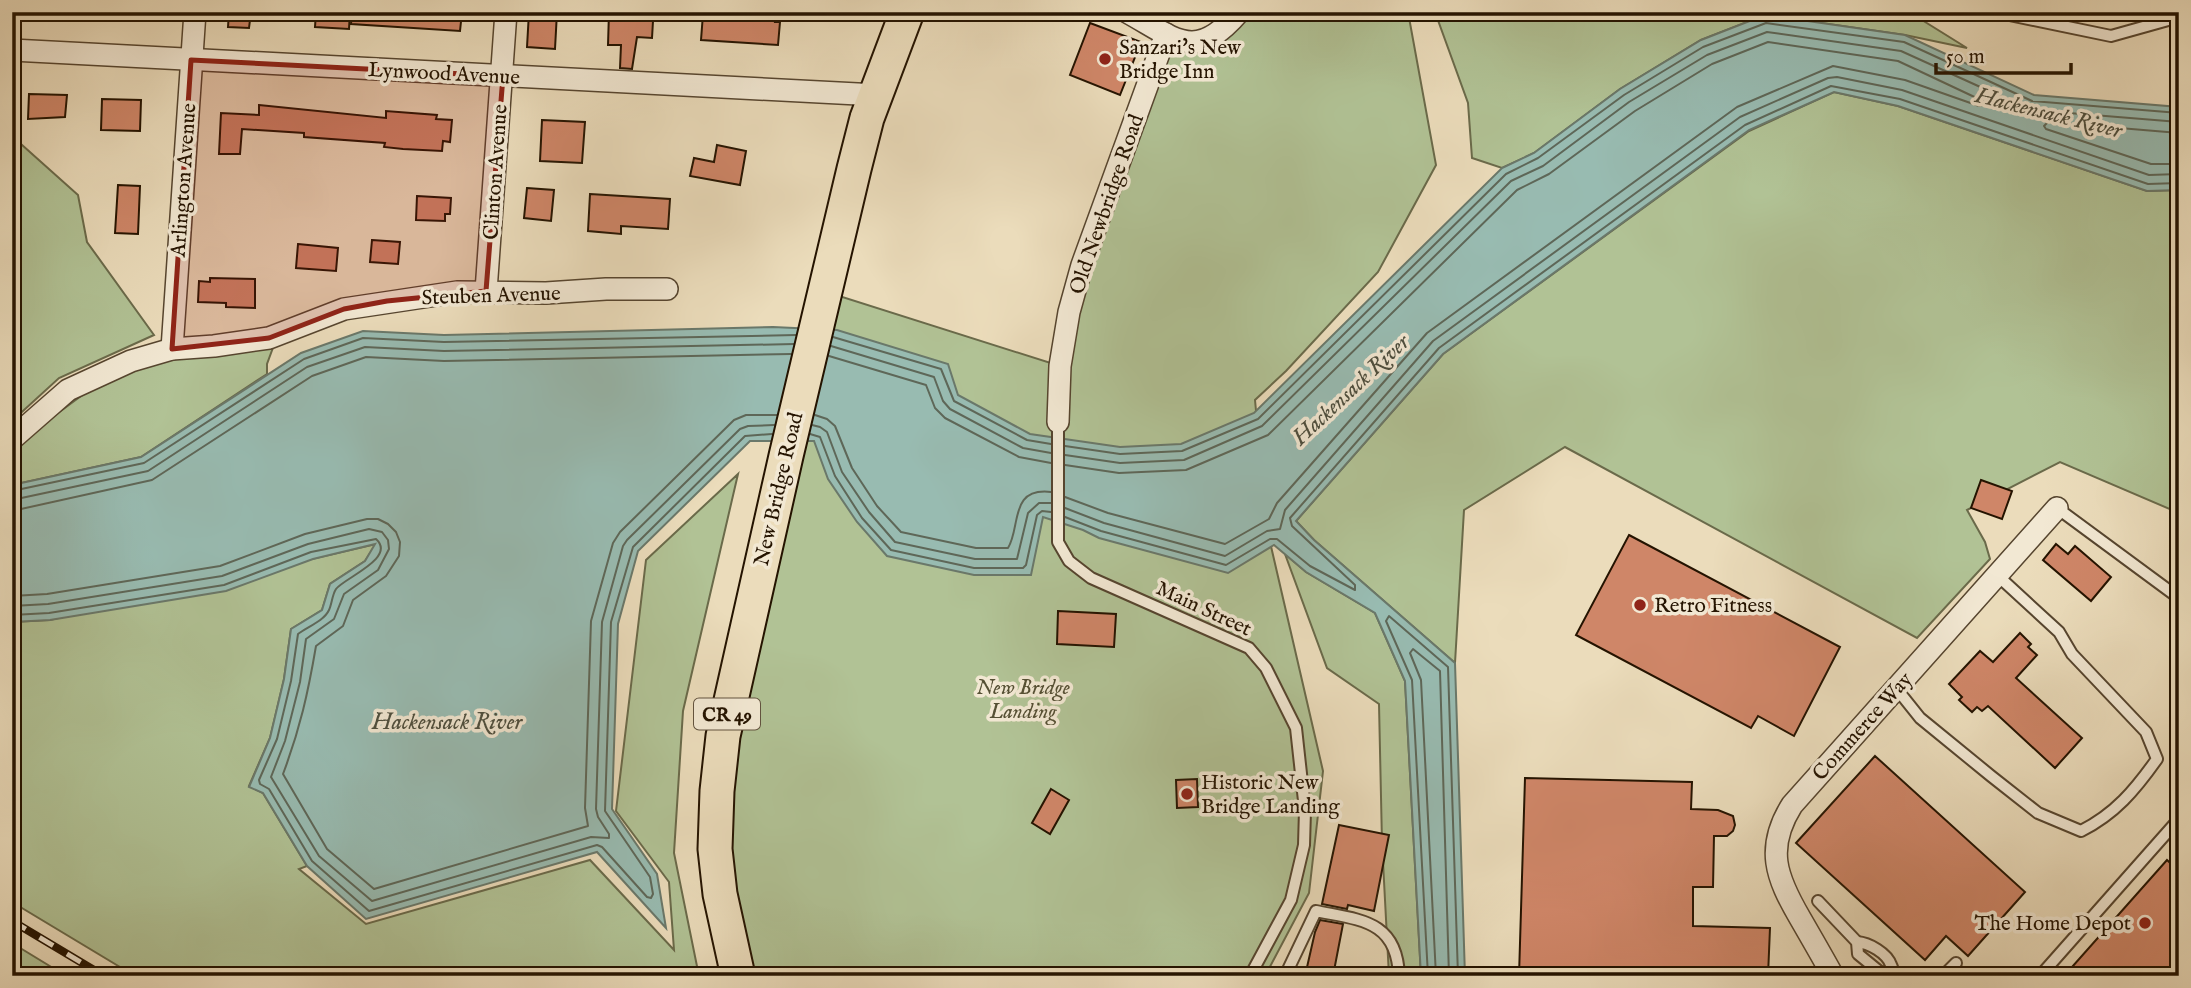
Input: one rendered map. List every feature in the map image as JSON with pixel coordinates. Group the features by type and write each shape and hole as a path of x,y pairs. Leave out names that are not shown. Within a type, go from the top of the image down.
{"main road":[{"name":"New Bridge Road","path":"737,976 720,894 715,849 717,791 723,736 733,683 857,156 867,118 907,12"}],"street":[{"name":"Arlington Avenue","path":"172,349 195,12"},
{"name":"Clinton Avenue","path":"486,291 506,12"},
{"path":"1127,12 1188,43 1210,39 1225,29 1239,12"},
{"name":"Old Newbridge Road","path":"1058,422 1060,366 1069,312 1166,34"},
{"name":"Lynwood Avenue","path":"12,50 877,95"},
{"name":"Steuben Avenue","path":"12,439 68,390 131,360 172,349 269,338 344,309 387,301 486,291 546,293 667,289"},
{"name":"Commerce Way","path":"1833,976 1784,890 1777,871 1778,834 1792,805 2057,508"}],"lane":[{"path":"1995,12 2111,36 2179,17"},
{"path":"2152,12 2152,25"},
{"name":"Main Street","path":"1058,422 1058,542 1069,561 1091,578 1249,648 1266,668 1296,728 1306,810 1304,845 1291,900 1250,976"},
{"path":"2057,508 2179,598"},
{"path":"1896,688 1920,718 2038,813 2081,831 2104,819 2137,788 2157,760 2146,732 2072,654 2059,632 1997,575"},
{"path":"2040,976 2179,819"},
{"path":"1818,901 1857,942 1868,943 1891,962 1894,974"},
{"path":"1285,976 1316,911 1370,922 1392,942 1399,976"},
{"path":"1943,976 1956,962"}],"highlighted area":[{"path":"191,60 503,76 486,291 387,301 344,309 269,338 172,349"}],"green space":[{"name":"New Bridge Landing","path":"1239,12 1408,12 1436,165 1378,272 1286,371 1255,400 1267,529 1323,771 1309,893 1265,976 752,976 727,846 730,734 833,294 1060,366 1166,34 1188,43"},
{"path":"1435,12 1909,12 1967,48 1905,35 1765,15 1701,40 1620,89 1534,153 1502,168 1472,158 1468,103"},
{"path":"1834,92 1898,106 2147,191 2179,190 2179,513 2060,462 1967,510 1985,542 1990,559 1917,638 1565,447 1464,510 1455,663 1314,540 1296,521 1443,354 1749,131"},
{"path":"12,136 78,195 87,242 154,335 59,378 12,421"},
{"path":"274,345 267,364 267,374 141,457 12,485 12,447 100,382 157,357"},
{"path":"738,474 683,711 674,853 699,976 135,976 12,902 12,622 50,620 376,544 365,561 330,584 322,610 291,629 284,679 270,738 249,786 263,793 307,866 299,869 366,924 590,860 674,950 669,882 616,811 646,560"},
{"path":"1285,554 1306,572 1375,613 1405,681 1421,976 1389,976 1382,843 1379,704 1327,668"},
{"path":"12,943 66,976 12,976"}],"water":[{"name":"Hackensack River","path":"1765,15 1905,35 2034,95 2179,107 2179,190 2147,191 1898,106 1834,92 1749,130 1443,354 1296,521 1314,540 1455,663 1465,976 1421,976 1405,681 1375,613 1306,572 1274,545 1228,573 1099,538 1043,517 1031,575 974,575 887,556 857,522 828,479 814,441 750,441 638,551 618,624 612,809 657,874 666,928 597,852 366,919 307,866 263,793 249,787 270,738 284,679 291,629 322,610 330,584 365,561 375,544 313,559 226,591 50,620 12,622 12,485 141,457 301,353 363,331 444,335 773,327 837,330 948,364 958,395 1030,434 1120,447 1181,444 1254,413 1502,168 1534,153 1620,89 1701,40"}],"building":[{"path":"229,12 251,12 249,28 228,27"},
{"path":"316,12 350,12 349,29 315,27"},
{"path":"352,12 462,12 460,31 351,24"},
{"path":"529,12 557,12 555,49 527,47"},
{"path":"609,12 639,12 638,21 653,21 652,38 637,37 632,69 620,68 621,45 608,45"},
{"path":"703,14 758,18 758,15 776,16 775,22 780,22 778,45 701,40"},
{"name":"Sanzari's New Bridge Inn","path":"1090,23 1141,42 1120,95 1070,75"},
{"path":"29,94 67,95 65,117 28,119"},
{"path":"102,99 141,100 140,131 101,130"},
{"path":"259,105 386,118 386,111 437,115 436,119 452,120 450,142 443,141 442,151 403,149 384,147 385,143 242,129 240,154 219,154 221,113 259,115"},
{"path":"542,120 585,122 582,163 540,161"},
{"path":"717,145 746,151 740,185 690,176 694,158 714,162"},
{"path":"118,185 140,186 138,234 115,233"},
{"path":"527,188 554,190 551,221 524,218"},
{"path":"590,194 670,199 668,229 621,226 621,234 588,231"},
{"path":"417,196 451,198 450,214 445,214 445,221 416,220"},
{"path":"372,240 400,242 398,264 370,262"},
{"path":"298,244 338,248 336,271 296,268"},
{"path":"210,278 255,279 255,308 198,302 199,281 210,282"},
{"path":"1981,480 2012,491 2002,519 1971,508"},
{"path":"1629,535 1840,647 1794,736 1758,716 1751,728 1576,635"},
{"path":"2056,544 2068,554 2075,546 2111,577 2091,601 2043,560"},
{"path":"1058,611 1116,614 1114,647 1057,644"},
{"path":"2020,633 2031,644 2028,647 2037,655 2016,678 2082,738 2055,768 1988,706 1982,711 1977,707 1972,712 1959,700 1962,697 1949,684 1980,651 1993,662"},
{"path":"1875,756 2025,892 1968,956 1946,936 1925,960 1796,843"},
{"path":"1525,778 1692,782 1691,809 1718,810 1733,816 1735,825 1727,836 1714,836 1713,887 1693,887 1693,926 1770,928 1768,976 1519,976"},
{"name":"Historic New Bridge Landing","path":"1197,779 1198,807 1177,808 1176,780"},
{"path":"1051,789 1069,800 1050,834 1032,823"},
{"path":"1339,825 1389,835 1374,911 1348,905 1347,909 1322,904"},
{"name":"The Home Depot","path":"2167,860 2179,871 2179,976 2064,976"},
{"path":"1320,920 1343,924 1333,976 1305,976 1315,932"}],"railway":[{"path":"12,921 104,976"}],"place":[{"name":"Sanzari's New Bridge Inn","path":"1105,59"},
{"name":"Retro Fitness","path":"1640,605"},
{"name":"Historic New Bridge Landing","path":"1187,794"},
{"name":"The Home Depot","path":"2145,923"}]}
